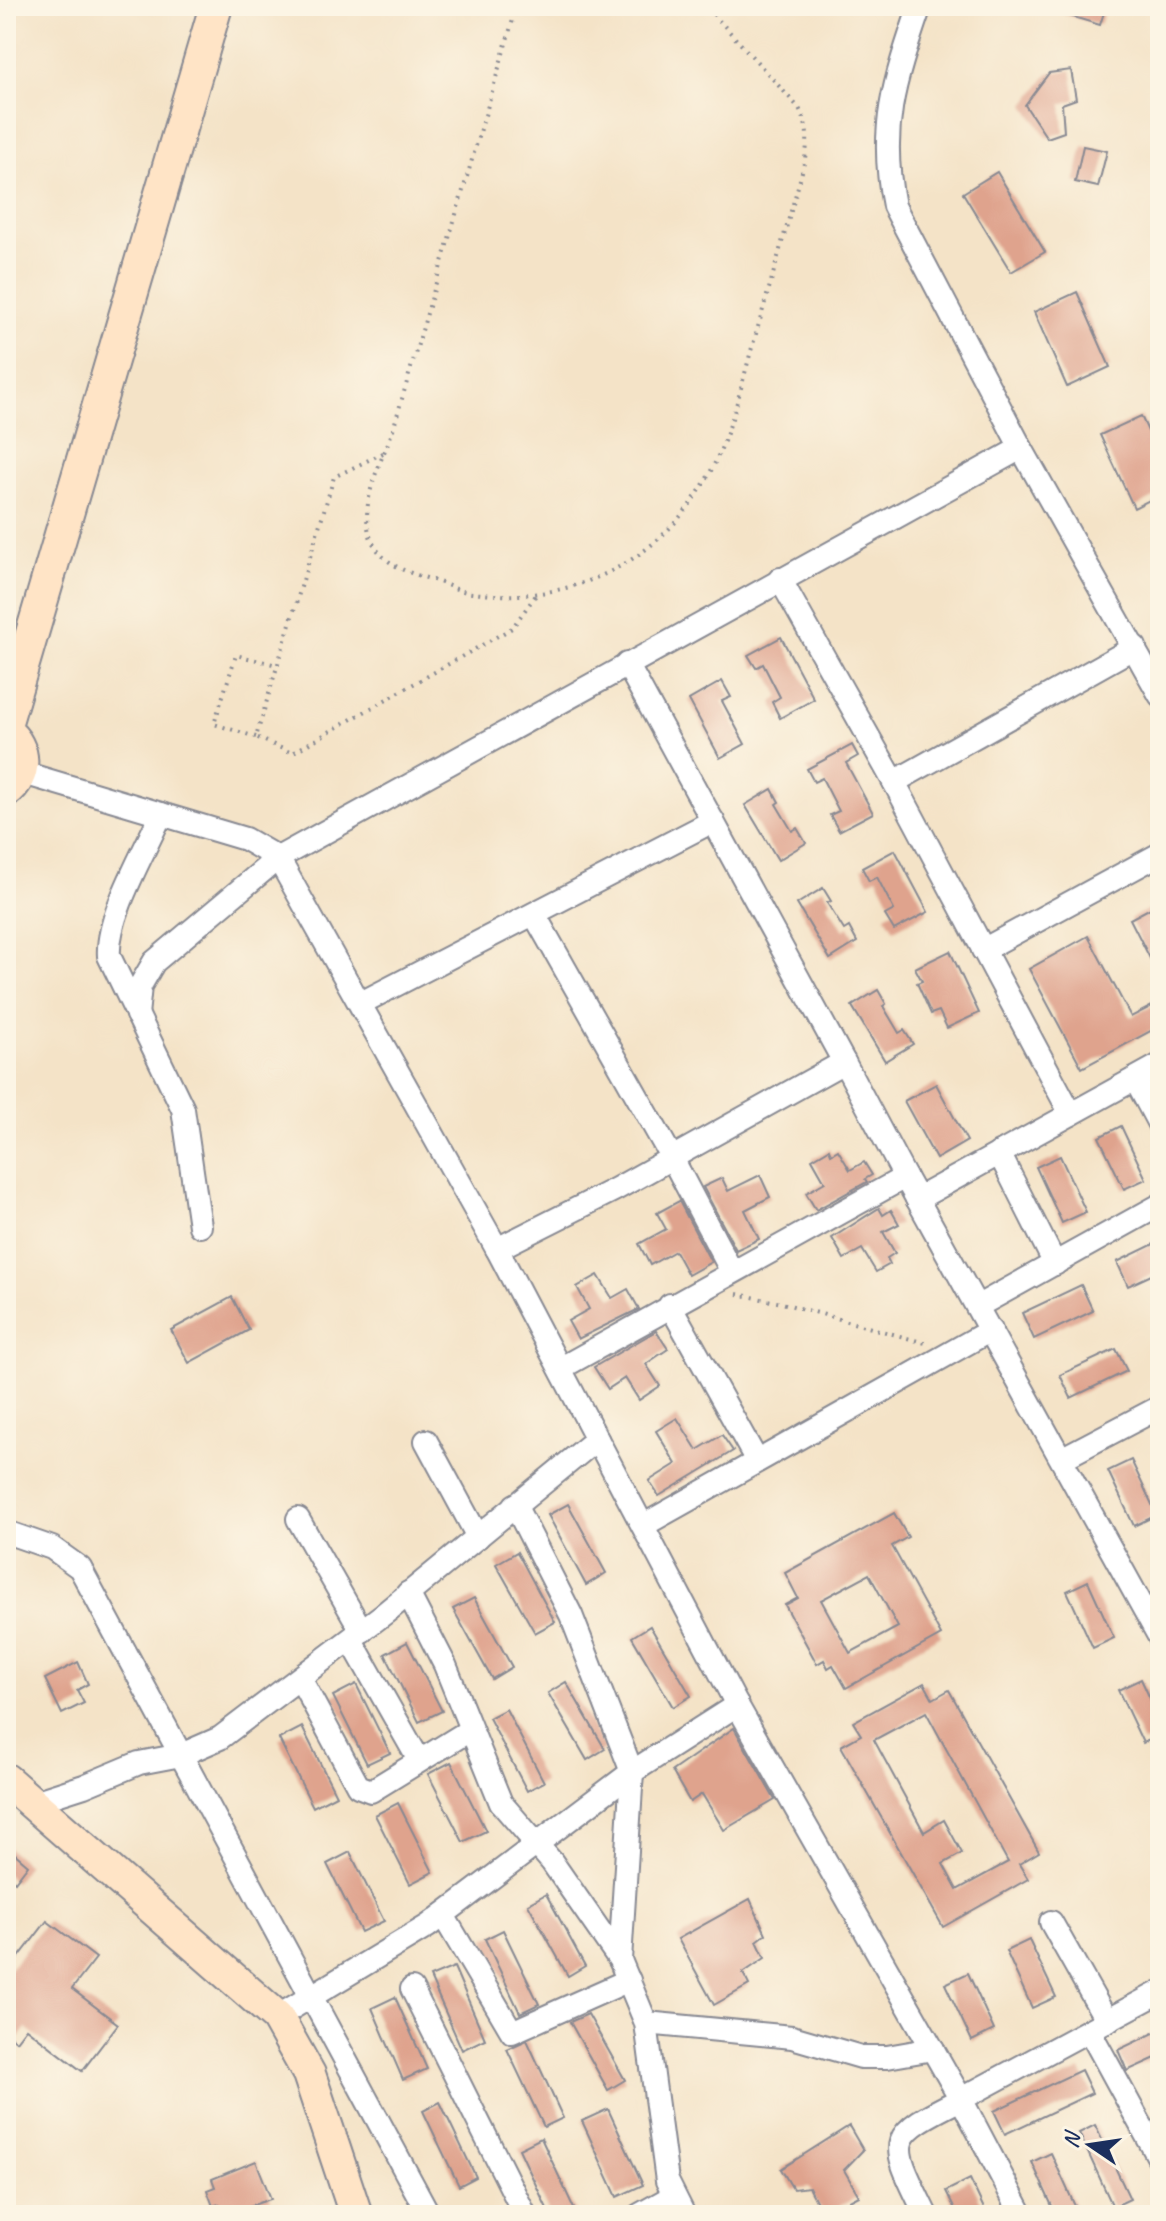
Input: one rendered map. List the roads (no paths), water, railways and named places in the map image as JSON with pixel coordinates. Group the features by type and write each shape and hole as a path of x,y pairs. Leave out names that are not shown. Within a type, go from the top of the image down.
{"main road":[{"path":"6,653 195,6"},
{"path":"6,722 216,6"},
{"path":"6,732 21,753 13,782"},
{"path":"6,1780 277,2017 309,2074 356,2215"}],"street":[{"path":"916,12 888,115 887,171 894,206 1021,448 1160,695"},
{"path":"137,1015 140,986 154,962 278,858 1021,448"},
{"path":"780,579 894,782 1071,1114"},
{"path":"894,782 1135,647"},
{"path":"627,664 917,1199 1160,1638"},
{"path":"13,782 161,814 245,839 278,858 497,1249 737,1705 961,2099 1022,2215"},
{"path":"161,814 108,943 112,965 183,1109 200,1226"},
{"path":"361,1003 713,821"},
{"path":"983,950 1160,854"},
{"path":"534,914 672,1158 732,1272"},
{"path":"497,1249 672,1158 844,1062"},
{"path":"917,1199 1160,1065"},
{"path":"1135,1079 1160,1126"},
{"path":"999,1153 1055,1264"},
{"path":"561,1368 905,1177"},
{"path":"978,1306 1160,1205"},
{"path":"670,1305 757,1461"},
{"path":"644,1525 991,1330"},
{"path":"1063,1458 1160,1407"},
{"path":"31,1803 84,1786 139,1763 181,1755 220,1738 301,1680 597,1439"},
{"path":"426,1441 478,1537"},
{"path":"515,1505 571,1615 632,1772 624,1970"},
{"path":"298,1519 419,1760"},
{"path":"6,1532 52,1548 80,1568 429,2215"},
{"path":"408,1593 445,1665 501,1803 538,1844 624,1970 646,2023 665,2165 678,2205 639,2215"},
{"path":"301,1680 358,1786 371,1791 470,1730"},
{"path":"277,2017 443,1915 632,1772 737,1705"},
{"path":"443,1915 512,2032 624,1970"},
{"path":"1051,1922 1160,2160"},
{"path":"412,1989 525,2215"},
{"path":"926,2215 903,2169 900,2146 902,2136 910,2125 1160,1992"},
{"path":"646,2023 792,2037 861,2057 887,2057 933,2049"}]}
